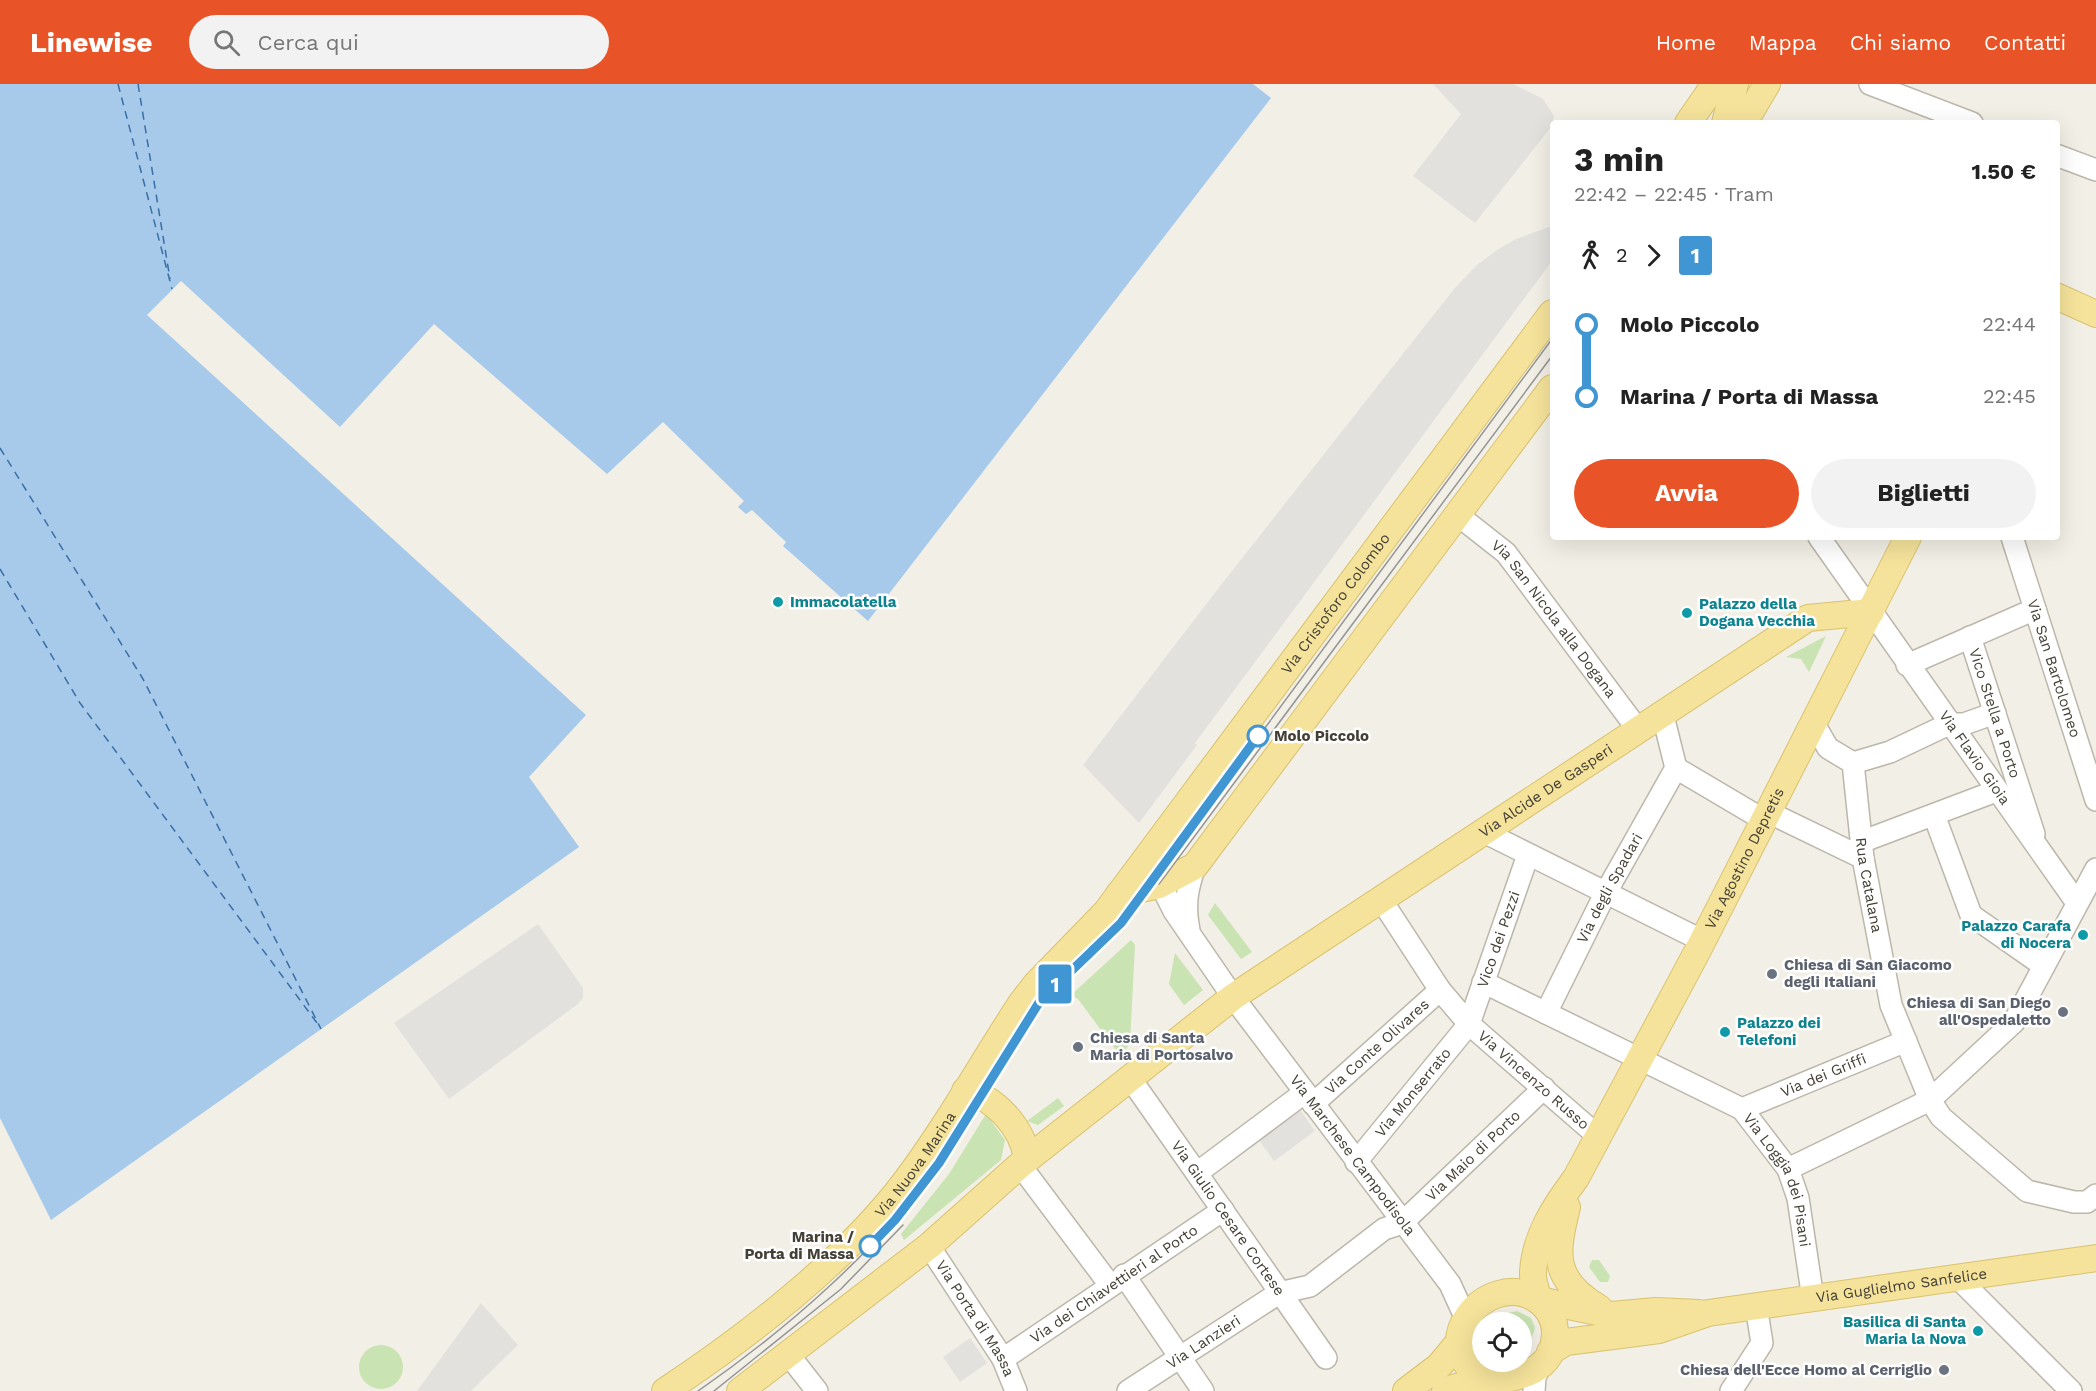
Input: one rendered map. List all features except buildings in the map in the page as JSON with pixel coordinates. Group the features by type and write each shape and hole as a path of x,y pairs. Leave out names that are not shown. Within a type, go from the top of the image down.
{"main road":[{"path":"1689,120 1715,84"},
{"path":"1726,120 1736,84"},
{"path":"1746,120 1767,84"},
{"path":"2060,298 2096,314"},
{"name":"Via Cristoforo Colombo","path":"1119,894 1550,316"},
{"path":"1119,894 1159,885 1195,866 1459,516 1550,391"},
{"name":"Via Agostino Depretis","path":"1576,1178 1703,940 1907,540"},
{"name":"Via Alcide De Gasperi","path":"1233,997 1482,831 1663,716 1808,618 1871,612"},
{"name":"Via Nuova Marina","path":"665,1391 767,1316 844,1248 906,1181 1036,984 1090,929 1119,894"},
{"path":"740,1391 929,1246 1023,1162 1233,997"},
{"path":"965,1091 982,1096 1001,1112 1022,1142 1023,1162"},
{"path":"1546,1357 1554,1341 1553,1318 1539,1300 1533,1274 1542,1233 1560,1200 1576,1178"},
{"path":"1576,1178 1558,1240 1561,1269 1573,1290 1612,1315"},
{"name":"Via Guglielmo Sanfelice","path":"1708,1313 2096,1258"},
{"path":"1406,1391 1439,1366 1462,1331 1473,1309 1495,1295 1517,1292 1539,1300 1612,1315 1670,1310 1708,1313"},
{"path":"1445,1391 1456,1386 1518,1378 1566,1342 1659,1330 1708,1313"},
{"path":"1462,1331 1460,1356 1467,1368 1488,1382"}],"street":[{"path":"1870,84 1964,120"},
{"path":"2060,156 2096,170"},
{"name":"Via San Nicola alla Dogana","path":"1459,516 1506,553 1639,731"},
{"name":"Via Flavio Gioia","path":"1821,540 1907,665 2077,903"},
{"name":"Via San Bartolomeo","path":"2013,540 2096,800"},
{"path":"1907,665 2035,609"},
{"name":"Vico Stella a Porto","path":"1970,638 2041,855"},
{"path":"1814,724 1828,748 1853,763 1890,752 1949,724 1964,724 1995,713"},
{"path":"1663,716 1676,768 1766,816 1862,850 1934,814 1996,791"},
{"name":"Rua Catalana","path":"1853,763 1862,850 1891,1005 1930,1100 1941,1117 2027,1191 2074,1202 2087,1202 2096,1195"},
{"name":"Via degli Spadari","path":"1546,1013 1605,894 1676,768"},
{"path":"1934,814 1971,915 2044,966"},
{"path":"1482,831 1605,894 1703,940"},
{"path":"1158,839 1155,864 1159,885"},
{"name":"Vico dei Pezzi","path":"1469,1024 1528,855"},
{"path":"1191,934 1185,910 1186,895 1195,866"},
{"path":"1788,1169 1930,1100 2014,1022 2096,868"},
{"name":"Via Marchese Campodisola","path":"1159,885 1233,997 1450,1284 1462,1331"},
{"name":"Via Vincenzo Russo","path":"1380,898 1440,990 1469,1024 1599,1137"},
{"name":"Via Loggia dei Pisani","path":"1483,982 1742,1109 1788,1169 1798,1198 1813,1299"},
{"name":"Via Conte Olivares","path":"1197,1173 1309,1099 1440,990"},
{"name":"Via Monserrato","path":"1356,1162 1469,1024"},
{"name":"Via dei Griffi","path":"1742,1109 1906,1041"},
{"name":"Via Giulio Cesare Cortese","path":"1130,1078 1326,1358"},
{"name":"Via Maio di Porto","path":"1279,1293 1310,1286 1384,1228 1402,1223 1544,1088"},
{"path":"1023,1162 1179,1356 1203,1391"},
{"name":"Via dei Chiavettieri al Porto","path":"1003,1359 1223,1210"},
{"name":"Via Porta di Massa","path":"929,1246 1003,1359 1016,1391"},
{"path":"1958,1278 2071,1391"},
{"name":"Via Lanzieri","path":"1128,1391 1279,1293"},
{"path":"1731,1391 1762,1343 1756,1306"},
{"path":"788,1354 817,1391"},
{"path":"1534,1391 1535,1377 1546,1357"}],"green space":[{"path":"1826,636 1809,672 1801,659 1786,657"},
{"path":"1215,903 1252,952 1241,959 1208,915"},
{"path":"1131,940 1135,945 1130,1043 1121,1057 1078,999 1071,995"},
{"path":"1175,953 1203,990 1184,1005 1169,984"},
{"path":"1058,1098 1064,1106 1038,1125 1027,1121"},
{"path":"986,1114 1005,1140 1001,1160 904,1240 901,1234 949,1174"},
{"path":"1592,1260 1599,1260 1610,1276 1608,1282 1600,1282 1589,1267"},
{"path":"1532,1320 1535,1328 1532,1338"},
{"path":"381,1345 390,1346 397,1351 402,1358 402,1376 397,1383 390,1388 381,1389 372,1388 365,1383 360,1376 359,1367 360,1358 365,1351 372,1346"}],"shaded area":[{"path":"1433,84 1513,84 1543,99 1554,116 1553,120 1550,120 1550,129 1475,223 1413,176 1461,114"},
{"path":"1550,227 1550,264 1195,743 1197,745 1139,823 1083,765 1217,590 1454,289 1477,265 1516,239"},
{"path":"538,924 583,988 583,998 449,1099 394,1023"},
{"path":"1298,1107 1315,1131 1274,1161 1256,1136"},
{"path":"481,1303 518,1345 471,1391 417,1391"},
{"path":"970,1338 987,1363 960,1382 943,1357"}],"water":[{"path":"0,84 1253,84 1271,98 868,621 783,546 786,542 752,510 746,514 738,507 744,501 663,422 607,474 434,324 340,427 181,281 147,315 586,715 529,777 579,847 51,1220 0,1118"}],"ferry route":[{"path":"118,84 172,289"},
{"path":"138,84 170,279"},
{"path":"0,448 143,679 321,1029"},
{"path":"0,569 80,703 317,1023"}],"tram line":[{"path":"698,1391 797,1315 859,1258 914,1196 953,1144 1028,1018 1061,978 1121,923 1550,342"},
{"path":"1159,884 1550,359"},
{"name":"1","path":"870,1246 895,1220 939,1163 1040,1001 1121,923 1258,736"},
{"path":"714,1391 841,1289 903,1225"}],"place":[{"name":"Immacolatella","path":"778,602"},
{"name":"Palazzo della Dogana Vecchia","path":"1687,613"},
{"name":"Molo Piccolo","path":"1258,736"},
{"name":"Palazzo Carafa di Nocera","path":"2083,935"},
{"name":"Chiesa di San Giacomo degli Italiani","path":"1772,974"},
{"name":"Chiesa di San Diego all'Ospedaletto","path":"2063,1012"},
{"name":"Palazzo dei Telefoni","path":"1725,1032"},
{"name":"Chiesa di Santa Maria di Portosalvo","path":"1078,1047"},
{"name":"Marina / Porta di Massa","path":"870,1246"},
{"name":"Basilica di Santa Maria la Nova","path":"1978,1331"},
{"name":"Chiesa dell'Ecce Homo al Cerriglio","path":"1944,1370"}]}
